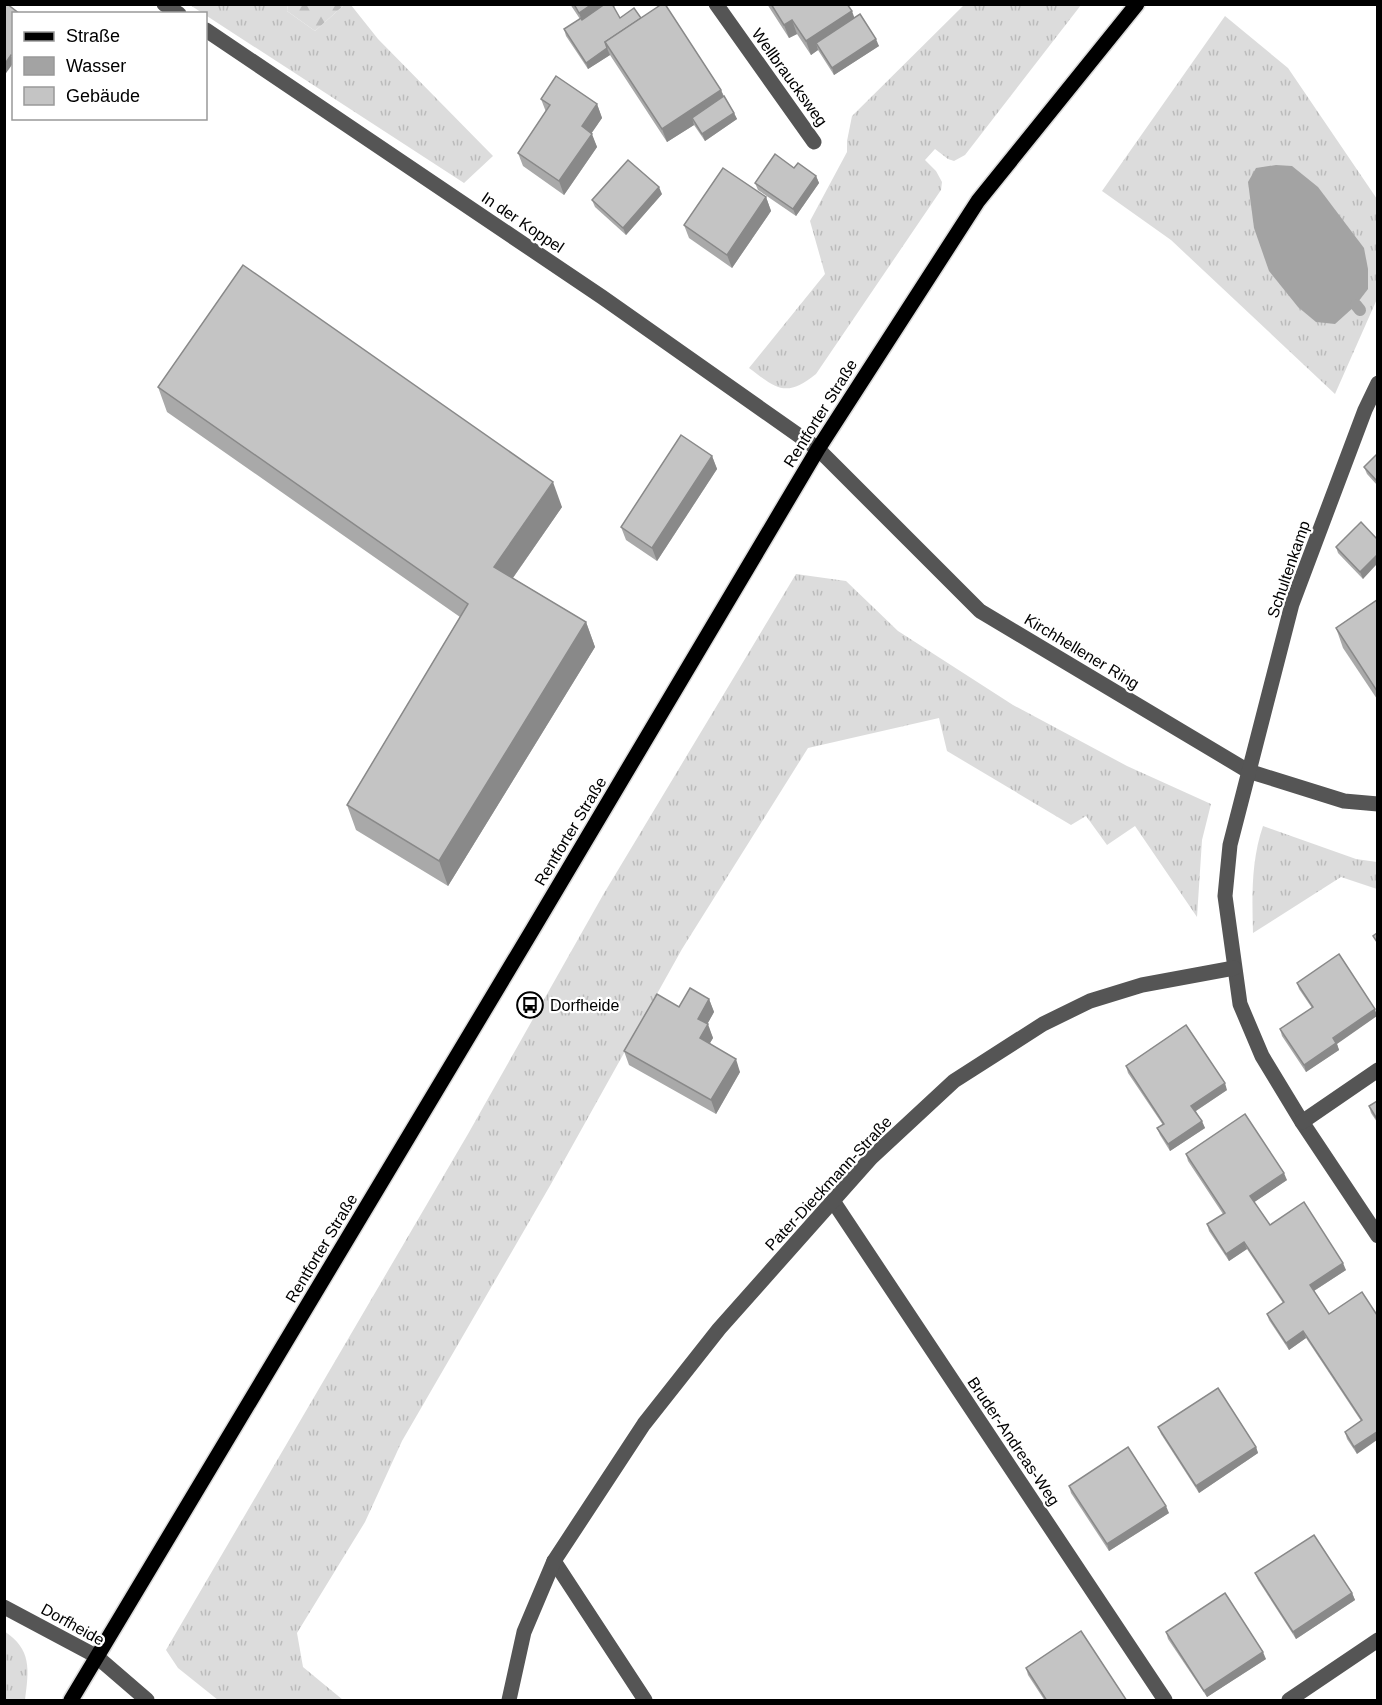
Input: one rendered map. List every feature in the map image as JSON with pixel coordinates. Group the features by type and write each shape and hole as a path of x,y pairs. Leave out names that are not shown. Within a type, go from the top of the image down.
{"main road":[{"name":"Rentforter Straße","path":"71,1701 818,449 978,201 1137,4"}],"street":[{"name":"Wellbraucksweg","path":"716,4 814,141"},
{"name":"In der Koppel","path":"207,31 602,297 818,449"},
{"name":"Schultenkamp","path":"1377,383 1292,604 1230,845 1225,896 1240,1004 1262,1056 1302,1122 1377,1236"},
{"name":"Kirchhellener Ring","path":"818,449 980,611 1248,771 1344,801 1377,804"},
{"name":"Pater-Dieckmann-Straße","path":"509,1701 524,1632 554,1561 644,1424 719,1329 872,1158 954,1081 1043,1024 1090,1001 1142,985 1234,968"},
{"path":"1302,1122 1377,1070"},
{"name":"Bruder-Andreas-Weg","path":"833,1202 1166,1701"},
{"path":"554,1561 645,1701"},
{"name":"Dorfheide","path":"4,1607 96,1656 147,1701"},
{"path":"1289,1701 1377,1640"}],"green space":[{"path":"288,4 344,5 315,31 287,11"},
{"path":"965,4 1081,5 965,155 954,161 935,149 925,160 936,171 942,182 941,190 816,374 797,386 789,388 782,388 767,381 749,368 825,274 810,221 847,152 852,116"},
{"path":"190,5 288,5 287,11 315,31 344,5 351,5 378,39 493,156 464,183 207,16 207,12 201,12"},
{"path":"1225,16 1288,68 1377,199 1377,299 1335,394 1171,240 1102,191"},
{"path":"796,574 846,581 898,631 1013,705 1127,766 1211,804 1202,840 1197,917 1135,826 1107,845 1086,816 1071,825 947,751 939,718 808,748 682,949 551,1184 402,1441 365,1522 297,1633 303,1667 343,1700 218,1700 178,1668 166,1650 468,1134 603,895"},
{"path":"1263,826 1356,859 1377,862 1377,889 1341,877 1253,933 1254,866"},
{"path":"4,1631 20,1645 24,1653 27,1670 25,1700 5,1700"}],"water":[{"path":"1276,165 1292,166 1318,187 1364,248 1368,269 1368,289 1355,306 1335,324 1316,322 1298,307 1269,271 1254,228 1248,182 1256,168"}],"building":[{"path":"4,4 7,4 17,12 12,12 12,56 4,65"},
{"path":"574,4 592,4 579,13"},
{"path":"605,4 612,4 620,18 634,8 641,18 605,42 607,48 586,63 564,29"},
{"path":"665,4 721,90 662,129 605,42"},
{"path":"771,4 847,4 852,11 806,41 792,20 784,25"},
{"path":"860,14 876,39 832,68 816,43"},
{"path":"556,76 597,104 582,126 592,134 559,181 518,153 550,105 541,99"},
{"path":"724,96 734,113 702,134 692,118"},
{"path":"775,154 794,168 798,163 816,176 793,209 755,183"},
{"path":"628,160 659,187 623,228 592,200"},
{"path":"723,168 766,197 727,255 684,225"},
{"path":"243,265 553,482 494,567 586,622 439,861 347,805 468,604 158,387"},
{"path":"681,435 712,456 652,548 621,527"},
{"path":"1377,454 1377,481 1364,467"},
{"path":"1361,522 1377,539 1377,555 1360,572 1336,547"},
{"path":"1377,600 1377,691 1336,628"},
{"path":"1339,954 1375,1009 1333,1038 1336,1043 1304,1065 1280,1029 1313,1007 1297,983"},
{"path":"690,988 709,999 698,1019 708,1024 700,1038 736,1059 711,1100 624,1051 657,994 679,1007"},
{"path":"1186,1025 1225,1083 1191,1106 1202,1121 1168,1144 1157,1128 1164,1124 1126,1066"},
{"path":"1377,1101 1377,1119 1369,1106"},
{"path":"1245,1114 1284,1173 1250,1196 1270,1225 1304,1202 1343,1263 1310,1285 1329,1314 1362,1292 1377,1315 1377,1432 1354,1447 1345,1432 1362,1420 1303,1331 1286,1343 1267,1314 1284,1302 1244,1242 1226,1254 1207,1224 1225,1213 1186,1154"},
{"path":"1218,1388 1256,1447 1196,1486 1158,1427"},
{"path":"1128,1447 1166,1506 1107,1544 1069,1486"},
{"path":"1314,1535 1352,1593 1293,1632 1255,1573"},
{"path":"1225,1593 1263,1652 1204,1691 1166,1632"},
{"path":"1081,1631 1127,1701 1047,1701 1026,1668"}],"waterway":[{"path":"1356,305 1360,310"}],"place":[{"name":"Dorfheide","path":"530,1005"}]}
